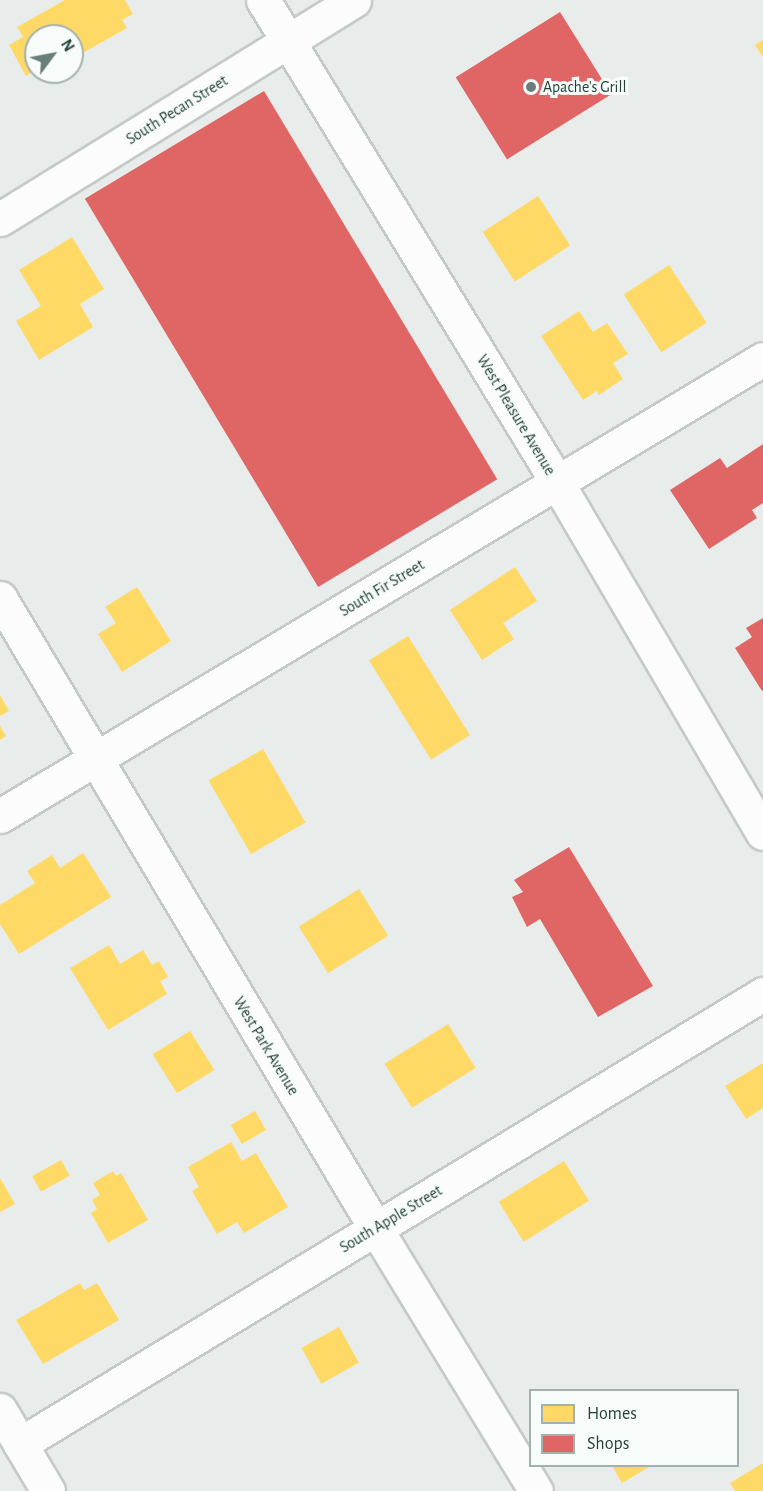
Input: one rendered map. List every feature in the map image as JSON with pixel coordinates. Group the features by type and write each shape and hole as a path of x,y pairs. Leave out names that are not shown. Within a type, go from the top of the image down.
{"street":[{"name":"West Pleasure Avenue","path":"263,0 556,483 763,832"},
{"name":"South Pecan Street","path":"0,219 354,0"},
{"name":"South Fir Street","path":"0,816 763,359"},
{"name":"West Park Avenue","path":"0,598 94,760 536,1491"},
{"name":"South Apple Street","path":"20,1444 763,994"},
{"path":"0,1410 48,1491"}],"building: Homes":[{"path":"65,0 125,0 133,14 122,20 127,28 84,52 84,24 24,24 24,72 9,45 23,37 17,27"},
{"path":"763,40 763,57 755,45"},
{"path":"538,196 570,245 515,281 483,232"},
{"path":"72,237 104,289 80,304 93,327 39,360 16,321 41,306 19,270"},
{"path":"669,265 707,323 661,352 624,294"},
{"path":"579,311 593,332 607,323 628,354 613,363 623,379 599,395 597,391 583,400 541,336"},
{"path":"515,567 537,601 503,623 514,639 482,660 450,610"},
{"path":"137,587 171,641 122,672 98,634 116,623 105,607"},
{"path":"408,636 470,735 431,760 369,660"},
{"path":"0,695 9,711 0,716"},
{"path":"0,726 6,736 0,740"},
{"path":"263,749 306,823 251,854 208,780"},
{"path":"83,853 111,897 19,954 0,924 0,905 35,883 27,871 52,855 60,868"},
{"path":"359,889 388,936 328,973 299,927"},
{"path":"109,945 120,964 143,950 152,965 159,961 168,977 160,981 167,994 108,1030 70,968"},
{"path":"448,1024 476,1068 412,1108 384,1064"},
{"path":"190,1031 214,1070 177,1093 153,1054"},
{"path":"763,1063 763,1108 746,1119 725,1086"},
{"path":"255,1111 266,1130 242,1144 231,1125"},
{"path":"231,1142 242,1161 256,1153 288,1207 244,1233 237,1222 217,1234 192,1191 199,1187 188,1167"},
{"path":"61,1160 70,1176 41,1192 32,1176"},
{"path":"564,1161 589,1201 524,1242 499,1202"},
{"path":"113,1171 116,1176 121,1173 148,1220 108,1243 91,1213 97,1209 92,1200 100,1195 93,1183"},
{"path":"0,1178 15,1204 0,1212"},
{"path":"80,1283 84,1290 97,1283 119,1320 43,1364 16,1320"},
{"path":"339,1327 359,1363 321,1384 301,1348"},
{"path":"763,1463 763,1491 735,1491 730,1483"},
{"path":"613,1467 649,1467 622,1483"}],"building: Shops":[{"path":"560,12 611,94 507,159 456,77"},
{"path":"264,91 497,479 318,587 85,199"},
{"path":"763,444 763,503 752,510 757,518 709,549 670,490 720,458 727,468"},
{"path":"763,618 762,691 735,648 752,637 746,628"},
{"path":"569,847 653,986 598,1017 540,919 527,927 512,897 523,892 514,880"}],"place":[{"name":"Apache's Grill","path":"531,87"}]}
